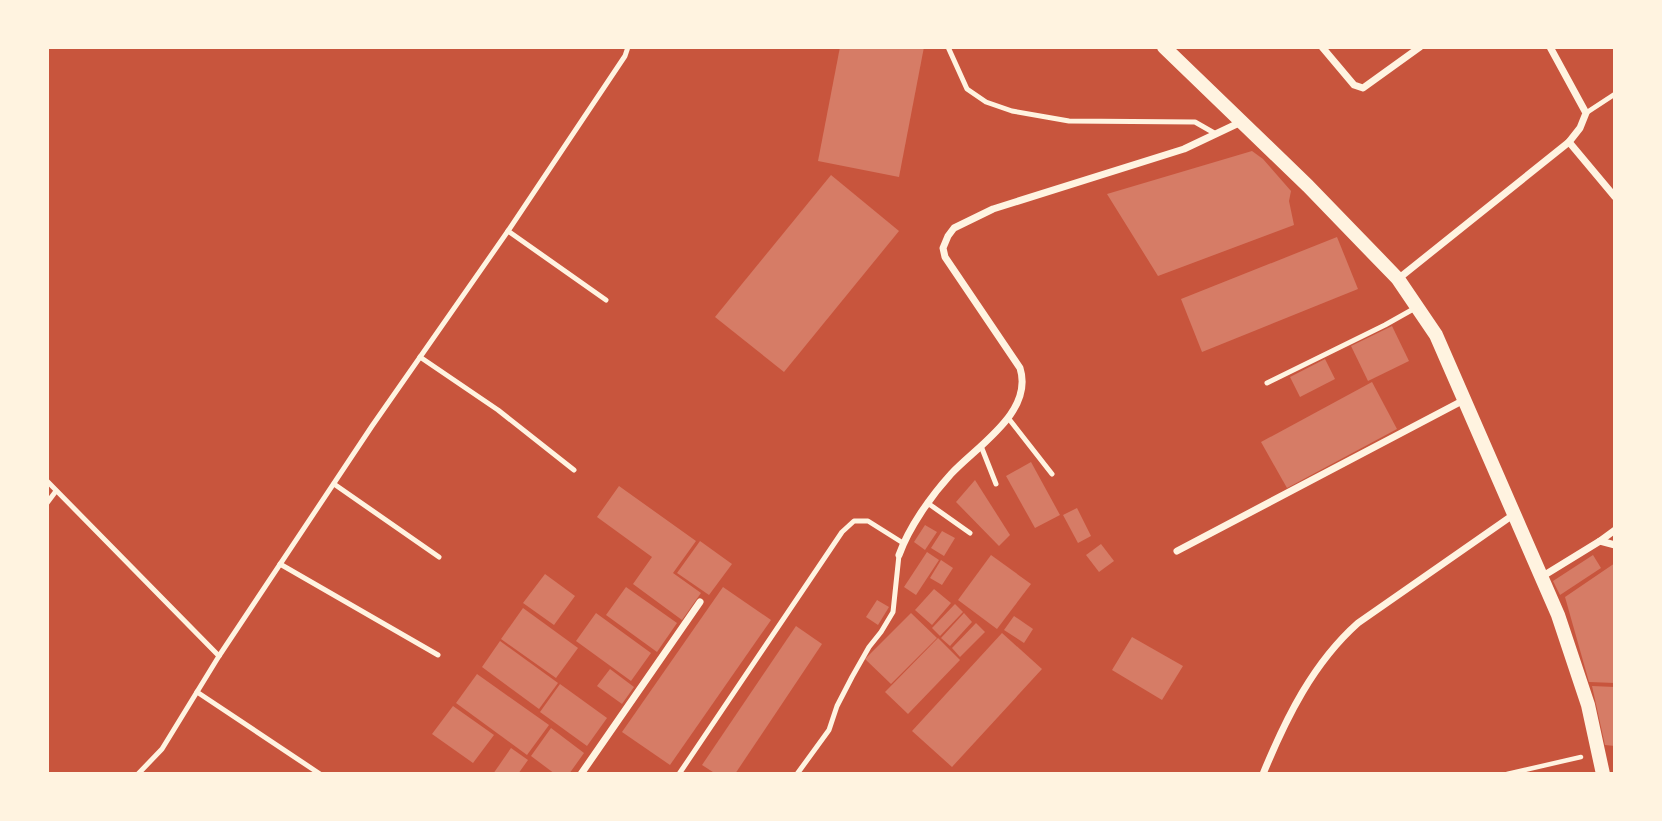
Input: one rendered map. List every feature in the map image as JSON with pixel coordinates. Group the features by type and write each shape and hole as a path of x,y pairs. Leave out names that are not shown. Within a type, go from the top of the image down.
{"main road":[{"path":"1164,47 1308,186 1398,279 1436,335 1513,515 1543,576 1588,705 1603,774"}],"street":[{"path":"1322,47 1354,85 1363,88 1420,47"},
{"path":"1398,279 1569,142 1580,128 1586,113 1550,47"},
{"path":"899,555 903,543 950,475 1009,419 1024,379 1020,368 945,257 943,247 954,228 993,209 1185,149 1241,122"},
{"path":"1569,142 1615,197"},
{"path":"1177,551 1464,400"},
{"path":"1263,774 1315,670 1338,641 1358,623 1513,515"},
{"path":"1543,576 1615,530"},
{"path":"1600,541 1615,545"},
{"path":"581,774 700,602"}],"lane":[{"path":"138,774 162,749 280,564 508,231 625,57 628,47"},
{"path":"948,47 967,89 986,102 1012,111 1069,121 1195,122 1216,134"},
{"path":"1586,113 1615,94"},
{"path":"508,231 606,300"},
{"path":"1267,383 1385,326 1417,307"},
{"path":"420,357 498,410 574,470"},
{"path":"1009,419 1052,474"},
{"path":"981,446 996,484"},
{"path":"47,481 219,656"},
{"path":"334,484 439,557"},
{"path":"47,503 56,491"},
{"path":"929,504 970,533"},
{"path":"679,774 842,532 853,521 868,521 903,543"},
{"path":"797,774 829,730 837,706 852,677 893,612 899,555"},
{"path":"280,564 438,655"},
{"path":"197,692 320,774"}],"path":[{"path":"1507,774 1598,754"}],"building":[{"path":"840,47 924,47 899,177 818,161"},
{"path":"1252,151 1263,159 1291,191 1289,201 1294,225 1158,276 1107,194"},
{"path":"831,175 899,231 784,372 715,317"},
{"path":"1337,237 1358,289 1202,352 1181,299"},
{"path":"1392,326 1409,361 1368,381 1351,346"},
{"path":"1325,359 1335,379 1300,397 1290,377"},
{"path":"1372,382 1397,429 1287,488 1261,442"},
{"path":"1031,462 1060,515 1035,528 1006,476"},
{"path":"975,480 1010,535 999,546 956,502"},
{"path":"619,486 696,541 673,573 701,593 682,620 633,584 652,557 597,517"},
{"path":"1077,508 1091,536 1078,543 1063,515"},
{"path":"925,525 937,532 925,550 914,542"},
{"path":"942,531 955,538 944,556 931,548"},
{"path":"700,541 732,564 709,595 677,573"},
{"path":"1101,544 1114,561 1099,572 1086,555"},
{"path":"927,552 939,560 916,595 904,587"},
{"path":"991,555 1031,584 997,629 958,600"},
{"path":"1593,555 1601,568 1560,595 1553,581"},
{"path":"941,560 953,568 942,585 930,578"},
{"path":"1615,563 1615,683 1589,682 1565,597"},
{"path":"545,574 575,596 554,625 523,603"},
{"path":"626,587 677,623 657,652 606,615"},
{"path":"723,587 771,620 670,765 622,732"},
{"path":"934,589 951,603 932,625 915,610"},
{"path":"877,600 889,607 878,625 866,617"},
{"path":"955,604 963,612 940,636 932,628"},
{"path":"523,608 578,648 556,678 501,639"},
{"path":"596,613 651,653 631,681 576,641"},
{"path":"911,613 937,638 891,684 865,659"},
{"path":"964,613 972,622 950,646 941,638"},
{"path":"1014,616 1033,629 1024,643 1004,630"},
{"path":"976,623 985,632 960,657 952,648"},
{"path":"796,626 822,644 735,774 716,774 702,765"},
{"path":"1002,633 1042,669 952,767 912,731"},
{"path":"1132,637 1183,666 1162,700 1112,670"},
{"path":"938,638 960,660 908,714 885,692"},
{"path":"500,641 558,683 539,709 482,667"},
{"path":"610,669 634,687 622,704 597,686"},
{"path":"477,674 549,725 527,755 456,703"},
{"path":"560,684 607,718 587,746 540,712"},
{"path":"1592,686 1615,687 1615,746 1605,745"},
{"path":"453,706 494,735 473,763 432,734"},
{"path":"551,728 584,753 569,774 555,774 531,756"},
{"path":"511,748 528,760 518,774 493,774"}]}
